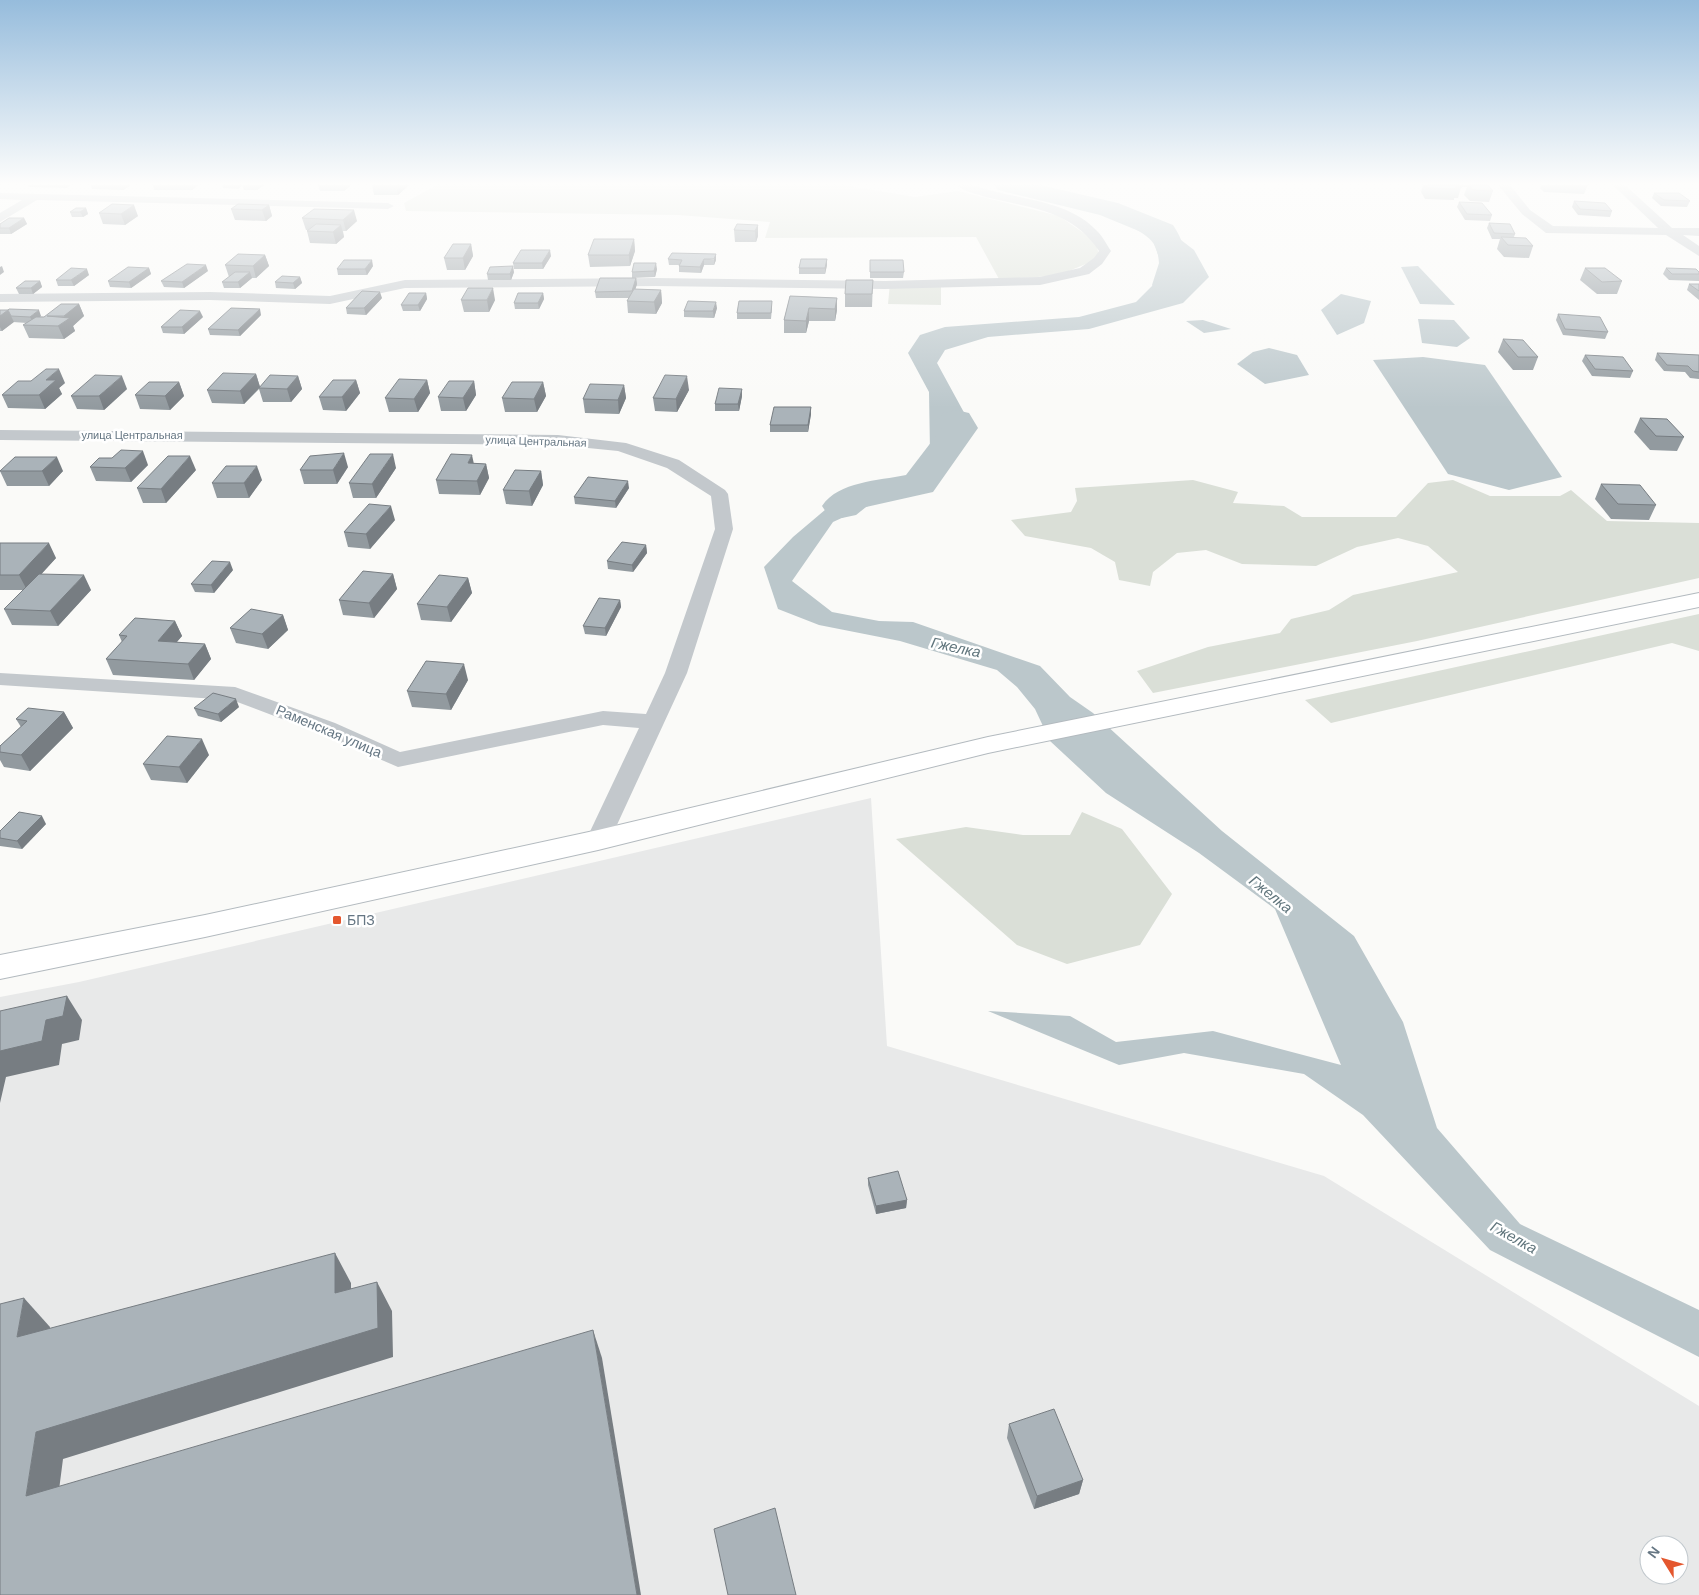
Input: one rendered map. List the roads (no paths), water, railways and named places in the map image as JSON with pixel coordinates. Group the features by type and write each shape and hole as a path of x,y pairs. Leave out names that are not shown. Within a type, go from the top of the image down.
{"main road":[{"path":"0,967 205,926 398,882 598,840 988,745 1699,600"}],"street":[{"path":"0,298 210,296 330,300 379,288 405,284 666,282 885,285 1040,281 1084,271 1099,259"},
{"name":"улица Центральная","path":"0,435 558,440 620,446 673,464 720,494 724,529 676,672 655,722 598,840"},
{"name":"Раменская улица","path":"0,679 236,694 327,728 398,760 603,718 655,722"}],"water":[{"path":"1158,259 1199,259 1209,277 1183,303 1089,329 988,337 945,350 937,363 973,429 947,470 833,522 792,581 832,612 879,621 913,622 1040,666 1070,697 1093,713 1222,831 1354,936 1403,1022 1437,1128 1520,1224 1699,1310 1699,1357 1490,1250 1363,1115 1304,1074 1184,1053 1119,1065 988,1011 1070,1016 1116,1042 1213,1031 1341,1065 1275,909 1199,853 1106,793 1050,741 1035,709 1017,687 997,670 900,641 819,625 778,609 764,567 793,537 845,493 904,487 930,452 929,392 908,353 920,335 945,327 1079,317 1136,302 1160,278"},
{"path":"1418,266 1455,305 1420,304 1401,267"},
{"path":"1341,294 1371,301 1364,323 1337,335 1321,310"},
{"path":"1418,319 1454,320 1470,338 1457,347 1422,343"},
{"path":"1203,320 1231,329 1204,333 1186,321"},
{"path":"1269,348 1297,355 1309,375 1265,384 1237,364 1253,352"},
{"path":"1423,357 1485,365 1562,477 1509,490 1448,474 1373,360"}],"waterway":[{"name":"Гжелка","path":"1167,285 1174,259"},
{"name":"Гжелка","path":"842,506 853,498 919,484 960,428 956,421"}],"place":[{"name":"БПЗ","path":"337,920"}]}
